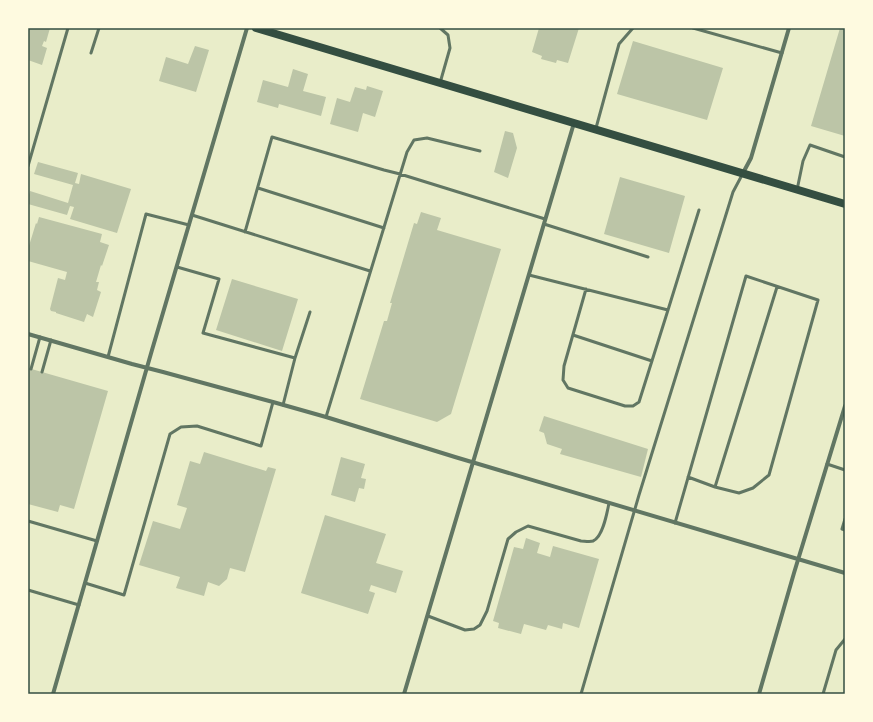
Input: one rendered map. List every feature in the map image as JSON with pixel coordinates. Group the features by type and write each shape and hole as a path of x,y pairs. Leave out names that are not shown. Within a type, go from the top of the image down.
{"main road":[{"path":"256,28 845,204"}],"street":[{"path":"54,694 147,368 247,28"},
{"path":"743,173 751,158 789,28"},
{"path":"404,694 574,123"},
{"path":"28,334 326,417 473,463 845,573"},
{"path":"759,694 798,559 845,406"}],"lane":[{"path":"28,166 68,28"},
{"path":"91,53 99,28"},
{"path":"440,28 448,35 450,48 440,83"},
{"path":"596,129 619,44 633,28"},
{"path":"693,28 782,53"},
{"path":"245,232 272,137 400,174 545,219"},
{"path":"326,417 407,152 414,140 426,138 480,151"},
{"path":"797,190 803,161 810,145 845,157"},
{"path":"581,694 635,511 733,192 743,173"},
{"path":"258,188 384,228"},
{"path":"586,290 564,366 563,380 568,388 625,406 633,406 639,402 699,210"},
{"path":"108,357 146,214 189,226"},
{"path":"192,215 370,271"},
{"path":"544,224 648,257"},
{"path":"177,267 219,279 203,333 295,358"},
{"path":"529,275 668,310"},
{"path":"675,523 688,477 746,276 818,300 769,475 753,488 739,493 715,488 688,477"},
{"path":"715,488 777,287"},
{"path":"283,405 295,358 310,312"},
{"path":"573,335 652,361"},
{"path":"31,369 40,337"},
{"path":"42,372 51,340"},
{"path":"85,583 124,595 170,434 181,427 197,426 261,446 273,402"},
{"path":"827,464 845,470"},
{"path":"428,616 465,630 474,629 480,625 487,611 508,539 516,532 528,526 581,541 594,541 600,536 609,503"},
{"path":"845,519 842,529 845,530"},
{"path":"28,521 98,541"},
{"path":"28,590 79,606"},
{"path":"823,694 836,650 845,639"}],"building":[{"path":"28,28 50,28 46,42 44,41 42,46 47,48 42,65 28,60"},
{"path":"539,28 579,28 568,63 557,60 556,63 541,59 542,56 532,52"},
{"path":"840,28 845,28 845,136 811,126"},
{"path":"633,41 723,68 707,120 617,94"},
{"path":"195,46 209,50 196,92 159,81 166,57 188,64"},
{"path":"293,69 308,74 303,91 326,97 321,116 279,104 278,108 257,102 263,80 288,87"},
{"path":"367,86 383,91 375,117 363,113 358,132 330,124 337,98 350,102 355,87 366,90"},
{"path":"505,131 513,133 517,148 508,178 494,172"},
{"path":"38,162 78,173 75,183 79,184 81,174 131,189 117,233 70,219 74,207 70,206 67,215 28,204 30,191 68,203 73,185 34,174"},
{"path":"620,177 685,196 669,253 604,234"},
{"path":"421,212 441,218 437,230 501,249 451,414 437,422 360,399 384,321 387,321 392,303 390,303 414,223 417,224"},
{"path":"39,217 102,234 100,242 109,245 96,282 99,282 97,290 101,292 93,317 87,314 84,322 56,313 50,309 58,278 65,280 67,272 28,261 28,249"},
{"path":"232,279 298,299 282,351 216,330"},
{"path":"28,368 108,391 74,509 60,505 58,512 28,504"},
{"path":"544,416 648,449 641,477 560,454 562,449 547,444 544,433 539,431"},
{"path":"204,452 266,471 268,467 276,469 245,572 230,568 227,579 219,586 208,582 204,596 176,588 180,577 139,565 153,521 180,529 187,508 177,505 190,461 200,464"},
{"path":"341,457 365,464 361,478 366,479 364,489 359,488 355,502 331,495"},
{"path":"325,515 386,534 376,563 403,571 396,593 371,585 369,591 375,593 368,614 301,593"},
{"path":"526,538 540,543 537,553 550,557 553,546 599,559 579,628 563,623 562,629 548,625 546,630 524,624 521,634 498,628 499,623 493,621 514,547 523,549"}]}
